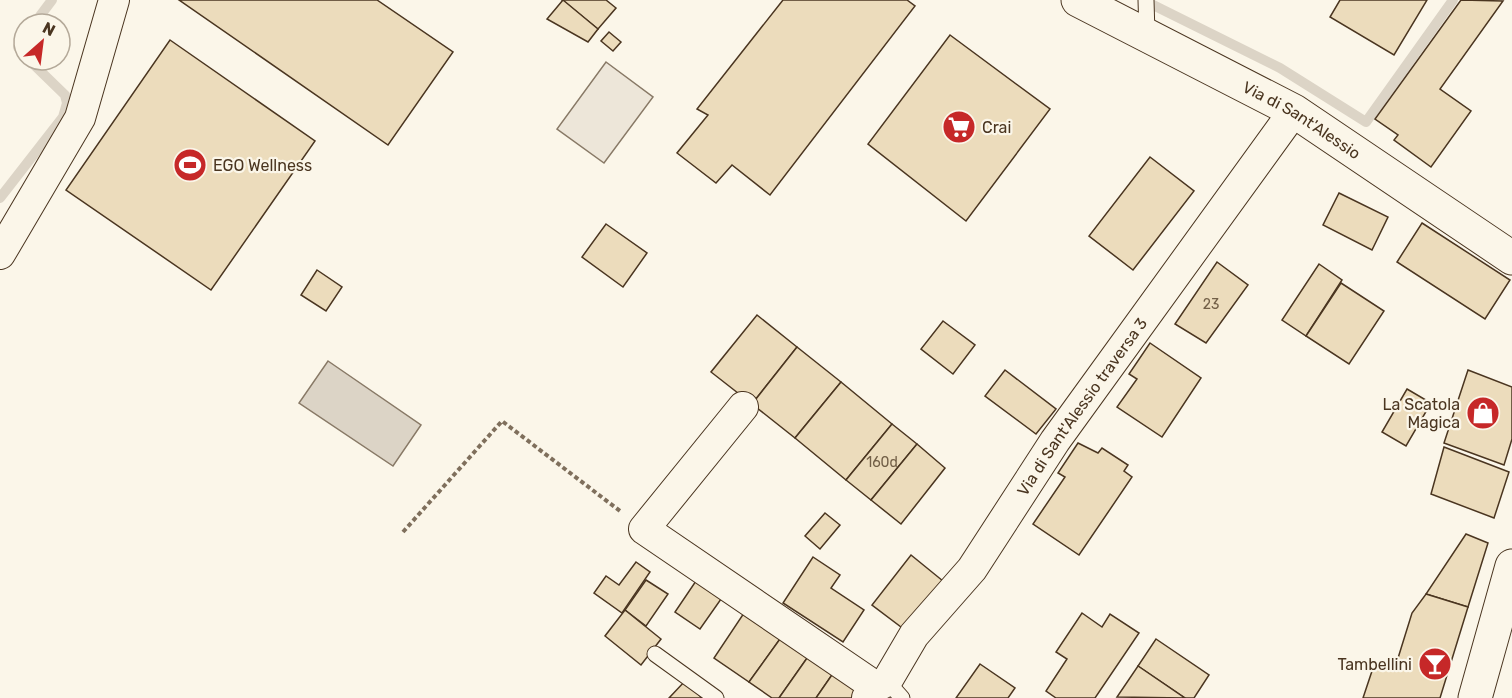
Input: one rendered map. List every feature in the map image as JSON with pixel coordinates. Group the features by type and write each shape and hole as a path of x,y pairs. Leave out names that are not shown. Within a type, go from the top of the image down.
{"street":[{"path":"0,254 80,118 114,0"},
{"name":"Via di Sant'Alessio","path":"1078,0 1294,111 1512,258"},
{"name":"Via di Sant'Alessio traversa 3","path":"883,691 915,635 972,569 1055,441 1294,111"},
{"path":"743,407 644,530 883,691"},
{"path":"1475,698 1512,567"}],"lane":[{"path":"1146,0 1147,34"},
{"path":"655,654 716,698"}],"path":[{"path":"403,532 502,421 644,530"}],"shaded area":[{"path":"606,62 653,97 604,163 557,129"},
{"path":"328,361 421,425 393,466 299,403"}],"building":[{"path":"179,0 377,0 453,52 388,145"},
{"path":"562,0 606,0 616,8 598,29"},
{"path":"563,0 598,29 588,42 547,19"},
{"path":"783,0 907,0 915,6 770,195 732,165 716,183 677,153 708,115 697,109"},
{"path":"1340,0 1427,0 1394,55 1330,17"},
{"path":"1461,0 1503,1 1440,89 1471,111 1431,167 1394,140 1398,135 1375,119"},
{"path":"609,32 621,42 613,51 601,41"},
{"name":"Crai","path":"950,35 1050,109 966,221 868,144"},
{"name":"EGO Wellness","path":"170,40 315,141 211,290 66,190"},
{"path":"1150,157 1194,191 1133,270 1089,236"},
{"path":"1339,193 1388,217 1372,250 1323,225"},
{"path":"1422,223 1510,280 1485,319 1397,262"},
{"path":"606,224 647,253 623,287 582,257"},
{"path":"1217,262 1248,285 1206,343 1175,324"},
{"path":"1319,264 1342,280 1306,336 1282,320"},
{"path":"317,270 342,287 326,311 301,295"},
{"path":"1341,283 1384,311 1349,364 1306,336"},
{"path":"757,315 797,347 752,404 711,372"},
{"path":"943,321 975,345 953,374 921,349"},
{"path":"1150,343 1201,378 1162,437 1117,407 1137,379 1129,374"},
{"path":"797,347 841,382 795,438 752,404"},
{"path":"1005,370 1056,409 1036,434 985,396"},
{"name":"La Scatola Magica","path":"1468,370 1512,387 1512,439 1504,465 1444,443"},
{"path":"841,382 892,424 846,480 795,438"},
{"path":"1407,389 1431,403 1406,446 1382,432"},
{"path":"892,424 917,444 871,500 846,480"},
{"path":"1078,443 1098,453 1102,448 1128,465 1124,471 1132,477 1079,555 1033,524 1065,477 1058,473"},
{"path":"917,444 945,468 901,524 871,500"},
{"path":"1444,447 1509,472 1494,518 1431,494"},
{"path":"825,513 840,525 820,549 805,536"},
{"path":"1466,534 1488,543 1468,607 1426,594"},
{"path":"911,555 943,581 905,630 872,605"},
{"path":"813,557 840,575 831,588 864,610 843,642 783,603"},
{"path":"636,562 650,572 622,613 594,593 606,576 619,585"},
{"path":"700,575 726,592 700,629 675,612"},
{"path":"646,580 668,594 646,626 625,610"},
{"path":"1426,594 1468,607 1440,698 1363,698 1374,665 1394,671 1412,613"},
{"path":"748,607 785,632 749,682 714,658"},
{"path":"625,610 661,639 641,665 605,636"},
{"path":"1082,613 1102,627 1110,614 1139,633 1095,698 1056,698 1046,691 1067,659 1056,652"},
{"path":"785,632 812,651 779,698 772,698 749,682"},
{"path":"1156,639 1209,675 1194,698 1185,698 1138,666"},
{"path":"812,651 836,669 816,698 779,698"},
{"path":"980,664 1015,688 1008,698 956,698"},
{"path":"1138,666 1185,698 1117,697"},
{"path":"836,669 864,689 858,698 816,698"},
{"path":"685,681 702,698 669,698"}],"waterway":[{"path":"43,12 52,0"},
{"path":"1143,0 1280,68 1366,122 1453,0"},
{"path":"0,198 63,117 67,103 65,95 41,72"}],"place":[{"name":"Crai","path":"959,127"},
{"name":"EGO Wellness","path":"190,165"},
{"name":"La Scatola Magica","path":"1483,413"},
{"name":"Tambellini","path":"1435,664"}]}
